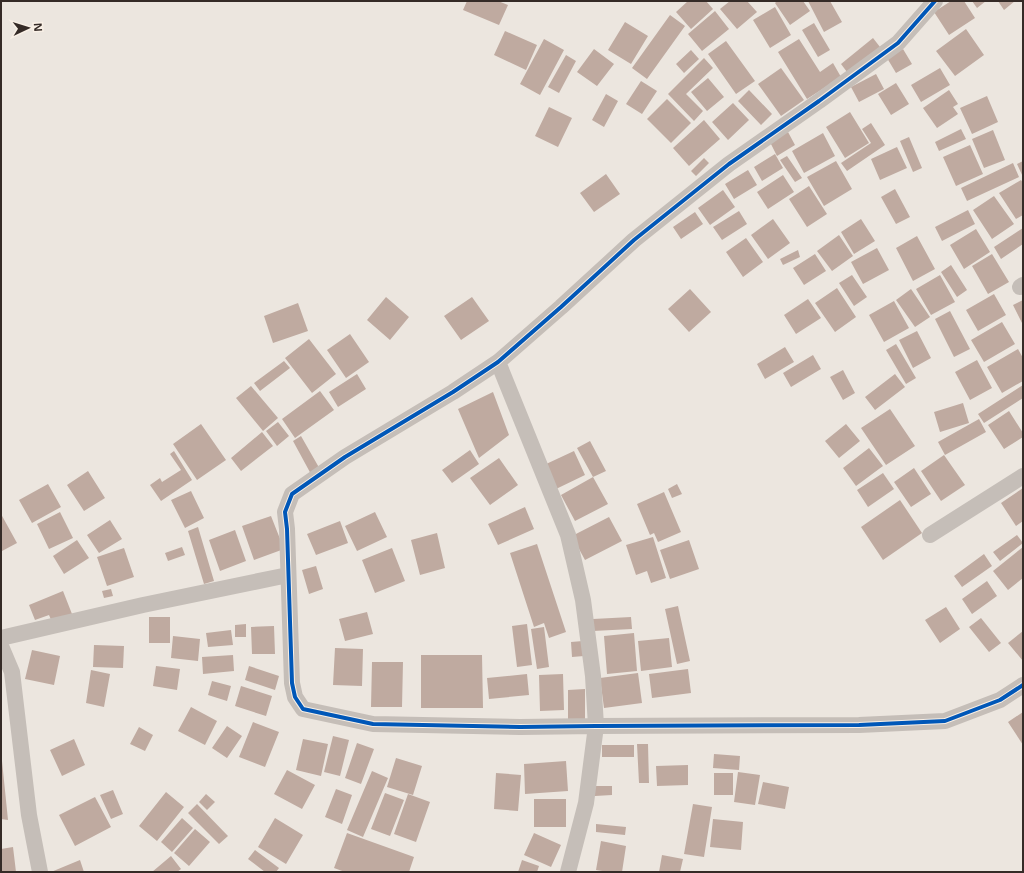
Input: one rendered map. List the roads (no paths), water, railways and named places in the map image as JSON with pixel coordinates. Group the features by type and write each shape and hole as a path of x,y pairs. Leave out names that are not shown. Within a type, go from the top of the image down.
{"street":[{"path":"935,1 898,43 730,164 640,235 498,362 453,392 345,457 292,494 285,512 287,529 292,682 295,697 303,709 373,724 520,727 859,725 945,721 1000,700 1023,684"},
{"path":"498,362 568,535 583,600 593,676 596,726 586,804 568,872"},
{"path":"930,535 1023,476"},
{"path":"1,638 143,605 288,575"},
{"path":"1,646 12,672 29,815 40,872"}]}
